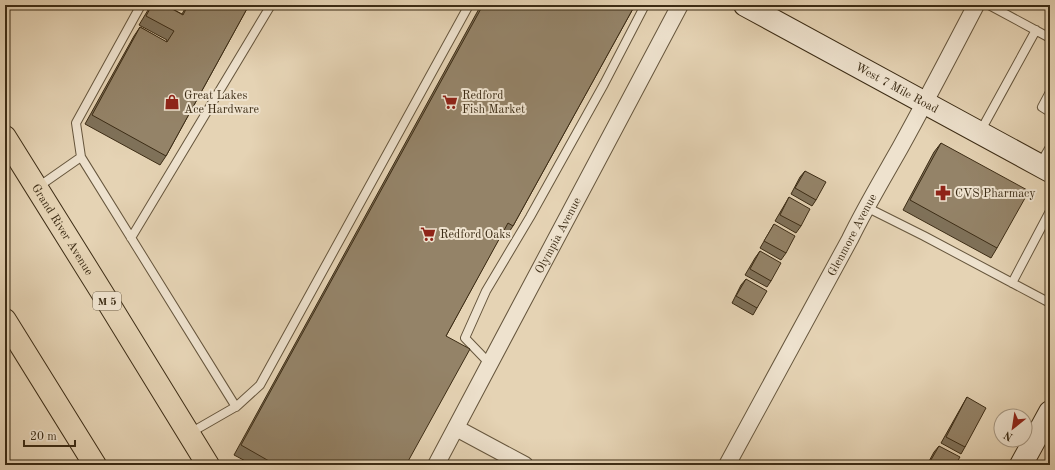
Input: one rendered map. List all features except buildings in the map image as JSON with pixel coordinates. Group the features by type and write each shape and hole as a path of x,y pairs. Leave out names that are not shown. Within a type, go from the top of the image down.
{"main road":[{"name":"West 7 Mile Road","path":"745,5 980,132 1047,161"},
{"name":"Grand River Avenue","path":"5,137 208,465"},
{"path":"5,320 95,465"},
{"path":"1021,465 1050,412"}],"street":[{"name":"Olympia Avenue","path":"436,465 680,5"},
{"name":"Glenmore Avenue","path":"727,465 866,207 925,102 976,5"},
{"path":"456,428 525,465"}],"lane":[{"path":"141,5 76,123 81,157 236,407"},
{"path":"132,238 271,5"},
{"path":"189,434 236,407 260,385 469,5"},
{"path":"490,364 465,338 486,291 530,217 645,5"},
{"path":"989,5 1050,36"},
{"path":"992,5 1050,36"},
{"path":"980,132 1036,30"},
{"path":"1050,92 1042,107 1050,112"},
{"path":"36,188 81,157"},
{"path":"866,207 1050,303"},
{"path":"1012,283 1050,211"}],"place":[{"name":"Great Lakes Ace Hardware","path":"172,102"},
{"name":"Redford Fish Market","path":"450,102"},
{"name":"CVS Pharmacy","path":"943,193"},
{"name":"Redford Oaks","path":"428,234"}]}
